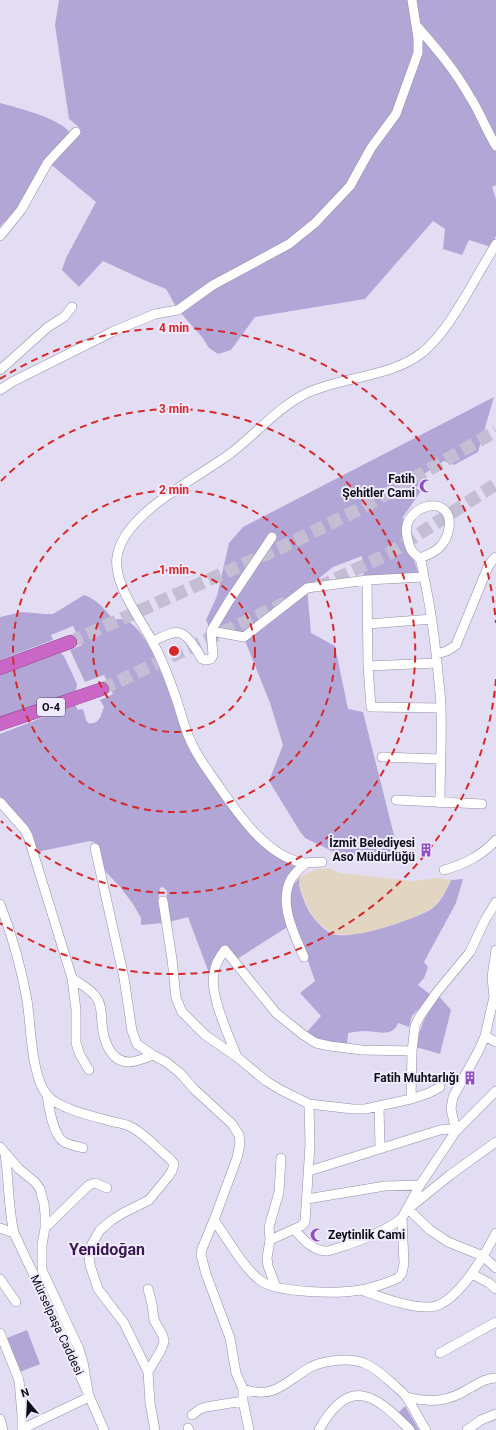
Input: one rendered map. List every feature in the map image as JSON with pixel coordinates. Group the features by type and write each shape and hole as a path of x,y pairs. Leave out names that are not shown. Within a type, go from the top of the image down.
{"highway":[{"path":"0,668 70,642"},
{"name":"O-4","path":"0,724 102,689"}],"street":[{"path":"0,390 12,382 59,360 96,339 155,314 178,310 213,285 289,244 305,232 350,186 376,140 396,114 418,53 418,38 412,0"},
{"path":"415,24 456,73 496,146"},
{"path":"0,236 21,210 48,162 76,132"},
{"path":"322,862 306,863 293,860 277,851 257,834 238,814 209,772 191,743 168,675 153,641 122,586 117,567 118,553 123,540 140,518 156,503 233,452 280,410 304,395 328,385 365,376 402,364 423,352 434,342 453,317 496,244"},
{"path":"0,370 48,327 64,318 72,307"},
{"path":"420,558 436,551 443,545 449,527 449,517 445,510 432,505 423,507 413,515 407,523 406,534 412,551 420,558 432,619 437,658 441,708 440,803"},
{"path":"153,641 170,634 181,632 189,639 202,659 208,660 211,658 213,655 211,631 229,601 272,538"},
{"path":"368,666 437,658 456,645 486,573 492,561 496,557"},
{"path":"211,631 244,638 307,588 367,580 424,577"},
{"path":"367,580 368,666 371,707 441,708"},
{"path":"368,624 432,619"},
{"path":"382,757 440,759"},
{"path":"396,800 482,804"},
{"path":"0,802 24,828 28,836 72,978 75,998 76,1043 80,1055 89,1070"},
{"path":"444,870 472,860 485,851 496,840"},
{"path":"95,848 124,978 132,1031 137,1044 144,1050 166,1062 180,1072 194,1089 232,1124 239,1134 240,1144 237,1158 203,1245 201,1255 206,1274 227,1329 236,1373 243,1390 243,1401 249,1430"},
{"path":"304,957 290,920 286,898 290,880 306,863"},
{"path":"163,901 175,988 179,1005 187,1018 205,1035 237,1057 266,1081 308,1104 353,1109 365,1109 411,1099 429,1093 440,1087"},
{"path":"411,1099 412,1051 415,1026 436,992 470,952 485,920 496,902"},
{"path":"0,904 8,924 21,971 27,1001 34,1060 38,1075 47,1095 53,1122 58,1135 64,1142 83,1148"},
{"path":"237,1057 217,1002 213,982 214,972 225,950 276,1012 302,1034 316,1043 362,1050 412,1051"},
{"path":"456,1131 452,1109 453,1097 479,1050 484,1036 494,997 492,977 496,950"},
{"path":"72,978 97,997 105,1038 114,1055 122,1061 131,1062 153,1055"},
{"path":"484,1036 496,1042"},
{"path":"294,1229 310,1245 323,1251 336,1249 380,1231 402,1218 420,1185 456,1131 496,1091"},
{"path":"47,1095 64,1106 80,1112 130,1126 174,1164 172,1171 150,1200 117,1216 100,1230 92,1244 89,1256 90,1265 98,1289 124,1323 148,1372 150,1403 155,1430"},
{"path":"270,1240 301,1226 305,1222 310,1133 308,1104"},
{"path":"379,1106 380,1148"},
{"path":"309,1171 440,1130 449,1129 456,1131"},
{"path":"408,1209 450,1175 496,1142"},
{"path":"0,1333 19,1380 22,1429 89,1397 79,1349 42,1270 42,1245 45,1228 44,1204 38,1185 3,1150"},
{"name":"Mürselpaşa Caddesi","path":"3,1150 8,1180 11,1220 14,1233 66,1343 104,1430"},
{"path":"276,1287 267,1262 270,1240 269,1227 279,1192 281,1158"},
{"path":"45,1228 89,1185 95,1183 107,1188"},
{"path":"307,1199 380,1187 420,1185"},
{"path":"408,1209 430,1230 440,1237 483,1256 496,1268"},
{"path":"214,1220 252,1273 262,1282 276,1287 298,1291 361,1290 398,1278 402,1273 404,1264 402,1218"},
{"path":"0,1228 14,1233"},
{"path":"361,1290 391,1301 431,1307 440,1304 453,1294 472,1274 483,1256 492,1249 496,1233"},
{"path":"472,1274 496,1288"},
{"path":"0,1279 16,1302"},
{"path":"148,1289 154,1320 163,1336 164,1342 148,1372"},
{"path":"440,1352 496,1322"},
{"path":"243,1390 254,1392 274,1391 316,1365 336,1361 360,1361 374,1368 407,1397 426,1430"},
{"path":"407,1397 421,1400 440,1400 458,1395 488,1378 496,1378"},
{"path":"319,1430 331,1412 341,1403 350,1397 359,1395 380,1403 410,1430"},
{"path":"192,1415 200,1409 206,1407 243,1401"},
{"path":"467,1430 481,1420 496,1414"},
{"path":"0,1419 2,1430"}],"shaded area":[{"path":"59,0 496,0 496,185 492,187 496,199 496,236 491,247 469,240 462,255 443,249 445,229 433,221 365,299 255,317 231,350 218,354 209,348 202,337 178,310 166,289 103,261 79,287 62,270 66,258 96,202 48,162 18,207 0,227 0,103 48,118 65,128 70,133 81,129 69,119 55,25"},
{"path":"494,397 478,452 454,465 444,461 424,474 418,482 420,483 416,488 421,491 403,517 410,556 414,560 419,575 364,579 362,556 333,567 307,588 311,633 335,646 348,709 363,712 401,863 334,857 334,852 305,838 269,781 283,745 270,703 244,638 211,631 206,620 217,596 229,543 243,527"},
{"path":"84,595 97,602 114,620 125,620 135,627 145,639 161,671 193,754 218,792 239,820 256,839 296,867 292,873 289,926 234,961 222,953 209,973 188,917 169,922 166,907 167,891 163,887 160,888 158,901 162,923 141,925 141,918 133,904 121,888 104,870 96,843 90,841 37,852 32,833 0,797 0,734 75,705 78,710 82,709 88,723 95,723 102,714 104,707 100,700 113,694 104,675 85,682 70,650 82,645 73,626 51,635 53,640 0,660 0,617 22,612 53,614"},
{"path":"61,653 64,656 77,684 76,690 0,719 0,675"},
{"path":"328,868 341,873 412,881 440,878 451,880 446,891 433,908 410,919 360,935 334,934 317,922 307,907 298,883 300,877 317,869"},
{"path":"300,877 300,890 313,917 329,932 342,935 368,932 384,928 425,913 439,902 451,880 463,879 456,903 424,962 428,967 424,978 418,985 431,995 412,1016 409,1027 398,1023 396,1028 392,1031 384,1033 358,1031 348,1033 347,1046 320,1042 306,1033 321,1016 300,993 315,981 291,912 289,898 291,888"},
{"path":"438,995 451,1010 440,1054 416,1047 424,1020"},
{"path":"27,1330 40,1364 20,1372 7,1338"},
{"path":"405,1406 419,1430 415,1430 398,1413"}],"tunnel":[{"path":"70,642 282,547 362,508 496,431"},
{"path":"319,587 388,554 496,484"},
{"path":"102,689 287,602"}],"place":[{"name":"Fatih Şehitler Cami","path":"426,486"},
{"name":"İzmit Belediyesi Aso Müdürlüğü","path":"426,850"},
{"name":"Fatih Muhtarlığı","path":"470,1078"},
{"name":"Zeytinlik Cami","path":"317,1235"}],"district":[{"name":"Yenidoğan","path":"107,1249"}]}
